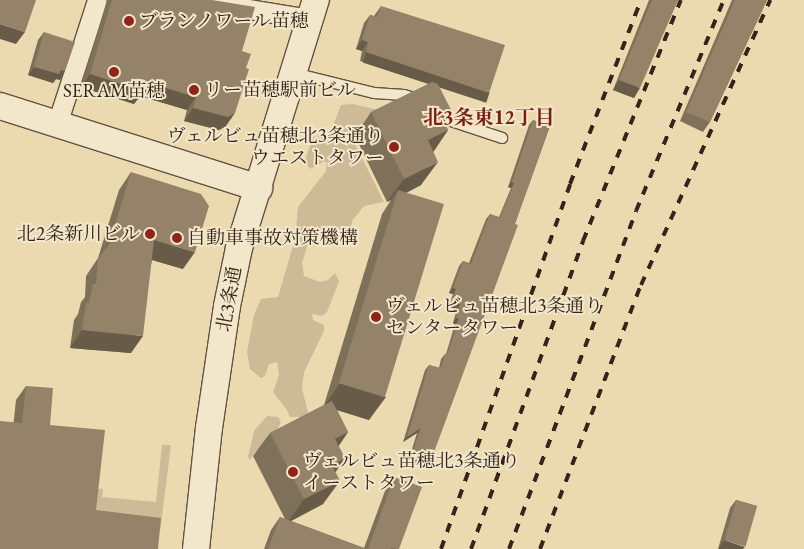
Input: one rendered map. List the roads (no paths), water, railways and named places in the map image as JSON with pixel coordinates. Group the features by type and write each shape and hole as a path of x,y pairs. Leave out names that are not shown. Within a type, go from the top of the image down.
{"street":[{"path":"57,124 97,0"},
{"path":"193,0 313,10"},
{"name":"北3条通","path":"196,549 209,428 227,306 239,248 313,10"},
{"path":"0,106 259,188"}],"lane":[{"path":"294,73 356,90 404,95 440,106 451,121 502,138"}],"railway":[{"path":"441,549 570,184 641,0"},
{"path":"471,549 583,241 681,0"},
{"path":"509,549 636,211 724,0"},
{"path":"540,549 641,285 770,0"}],"place":[{"name":"ブランノワール苗穂","path":"129,21"},
{"name":"SERAM苗穂","path":"114,72"},
{"name":"リー苗穂駅前ビル","path":"194,90"},
{"name":"ヴェルビュ苗穂北3条通り ウエストタワー","path":"394,147"},
{"name":"北2条新川ビル","path":"150,234"},
{"name":"自動車事故対策機構","path":"177,238"},
{"name":"ヴェルビュ苗穂北3条通り センタータワー","path":"376,317"},
{"name":"ヴェルビュ苗穂北3条通り イーストタワー","path":"293,472"}],"district":[{"name":"北3条東12丁目","path":"489,117"}]}
